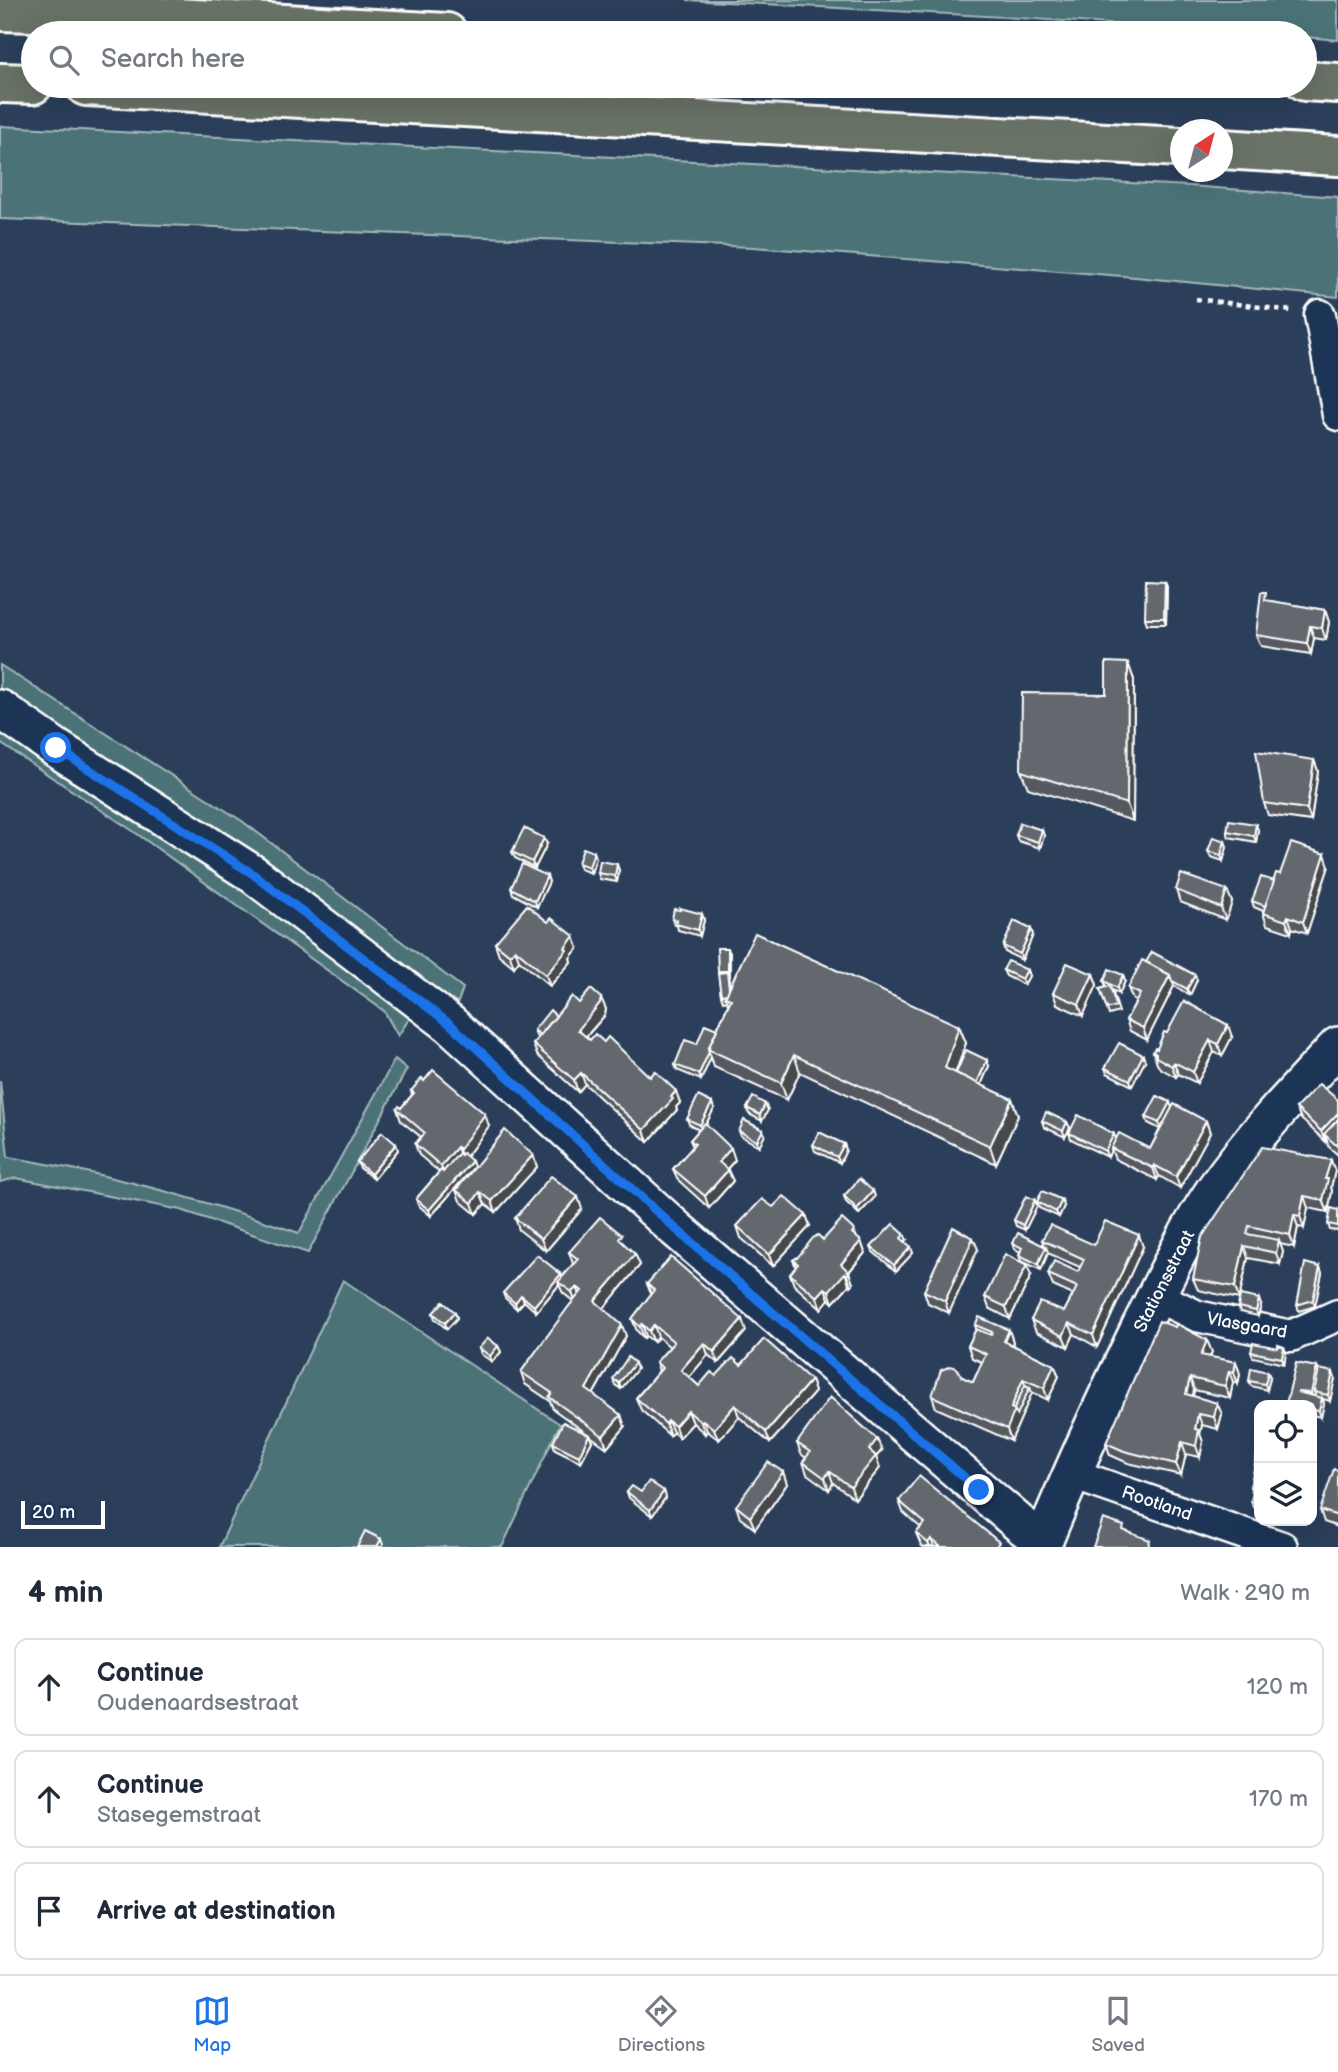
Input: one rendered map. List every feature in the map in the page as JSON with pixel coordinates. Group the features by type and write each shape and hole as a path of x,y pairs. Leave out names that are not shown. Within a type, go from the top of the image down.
{"highway":[{"path":"0,11 203,21"},
{"path":"1317,82 1338,83"},
{"path":"0,83 21,84"},
{"path":"301,98 1170,146"},
{"path":"1233,150 1338,156"}],"street":[{"path":"1320,315 1338,415"},
{"path":"0,709 253,874 450,1024 676,1229 1042,1544"},
{"name":"Stationsstraat","path":"1042,1544 1072,1474 1186,1235 1216,1189 1271,1118 1338,1046"},
{"name":"Vlasgaard","path":"1156,1296 1197,1316 1291,1336 1338,1315"},
{"name":"Rootland","path":"1072,1474 1282,1547"}],"path":[{"path":"1196,299 1320,315"}],"green space":[{"path":"687,0 1338,0 1338,40 1317,38 1317,21 1064,21"},
{"path":"0,126 1189,186 1338,197 1338,297 1135,277 753,247 0,219"},
{"path":"0,665 242,821 463,988 458,1002 430,993 31,713 0,690"},
{"path":"0,724 117,799 408,1007 409,1019 398,1036 384,1011 133,831 0,743"},
{"path":"395,1059 407,1069 308,1253 181,1210 16,1178 0,1182 0,1081 8,1157 155,1189 228,1209 299,1233"},
{"path":"343,1280 560,1424 502,1547 219,1547"}],"building":[{"path":"1146,580 1165,581 1164,618 1145,618"},
{"path":"1261,592 1266,592 1265,600 1325,610 1322,628 1310,626 1307,643 1256,635"},
{"path":"1106,662 1128,663 1127,804 1021,771 1022,693 1106,694"},
{"path":"1256,751 1314,760 1307,809 1264,803"},
{"path":"1229,820 1256,824 1254,836 1227,831"},
{"path":"1020,823 1042,830 1038,842 1016,835"},
{"path":"524,828 544,838 532,862 512,852"},
{"path":"1213,837 1225,841 1221,855 1208,851"},
{"path":"1291,843 1325,854 1303,922 1288,916 1286,921 1263,913 1276,873 1280,874"},
{"path":"583,848 594,852 589,867 578,863"},
{"path":"600,861 617,864 615,876 598,873"},
{"path":"522,864 547,876 535,901 511,888"},
{"path":"1181,874 1227,890 1221,908 1176,890"},
{"path":"1261,877 1274,881 1265,906 1252,901"},
{"path":"527,905 548,922 551,918 574,936 565,948 567,950 546,975 515,949 510,955 495,943"},
{"path":"674,909 702,914 698,930 676,924 677,920 672,919"},
{"path":"1014,921 1031,929 1020,954 1003,946"},
{"path":"755,933 959,1026 945,1068 1012,1099 990,1146 794,1055 781,1083 708,1049 731,999 725,997"},
{"path":"717,948 728,948 728,971 718,971"},
{"path":"1152,952 1195,975 1187,989 1172,981 1170,975 1146,962"},
{"path":"1142,960 1170,975 1143,1028 1126,1020 1140,994 1128,988"},
{"path":"1008,961 1027,970 1022,979 1003,970"},
{"path":"1067,963 1093,974 1079,1004 1053,993"},
{"path":"1109,969 1123,975 1117,988 1104,981"},
{"path":"727,972 729,988 727,994 721,995 718,973"},
{"path":"1110,986 1116,1006 1107,1009 1100,989"},
{"path":"591,989 601,998 600,1003 578,1030 590,1040 595,1034 604,1042 608,1037 650,1077 655,1071 676,1091 671,1097 673,1099 644,1130 581,1073 574,1080 533,1044 572,996 579,1003"},
{"path":"1184,1001 1228,1025 1218,1044 1210,1040 1193,1072 1174,1062 1172,1066 1156,1057 1153,1052"},
{"path":"550,1010 556,1016 540,1035 534,1030"},
{"path":"705,1024 717,1029 699,1074 675,1065 685,1040 697,1044"},
{"path":"1119,1043 1143,1055 1130,1080 1105,1068"},
{"path":"966,1050 987,1060 977,1083 956,1073"},
{"path":"433,1070 485,1114 461,1147 457,1147 441,1166 415,1144 425,1133 397,1109 414,1093 411,1091 422,1078 424,1081"},
{"path":"1319,1084 1338,1100 1338,1113 1321,1131 1296,1108"},
{"path":"698,1096 712,1103 700,1125 687,1119"},
{"path":"1157,1096 1170,1102 1159,1123 1146,1117"},
{"path":"753,1097 765,1104 760,1115 747,1108"},
{"path":"1174,1104 1206,1121 1176,1177 1111,1148 1119,1133 1150,1149"},
{"path":"1046,1112 1067,1122 1063,1131 1042,1121"},
{"path":"1078,1115 1114,1134 1105,1151 1069,1133"},
{"path":"1338,1119 1338,1147 1324,1134"},
{"path":"744,1120 763,1130 757,1141 739,1131"},
{"path":"705,1123 731,1148 719,1162 728,1170 705,1196 673,1169 695,1144 690,1140"},
{"path":"505,1130 533,1155 492,1201 480,1192 472,1203 456,1190"},
{"path":"382,1132 396,1144 371,1174 357,1162"},
{"path":"819,1132 844,1144 837,1157 813,1145"},
{"path":"1262,1147 1331,1160 1325,1179 1328,1179 1323,1200 1304,1196 1300,1216 1294,1215 1290,1235 1249,1226 1247,1234 1279,1240 1276,1253 1244,1246 1235,1287 1193,1279 1202,1237"},
{"path":"459,1153 472,1161 429,1210 416,1199"},
{"path":"551,1176 578,1197 541,1239 515,1218"},
{"path":"859,1179 873,1191 857,1209 844,1196"},
{"path":"1042,1191 1062,1200 1056,1212 1037,1202"},
{"path":"784,1196 806,1215 769,1255 737,1226 762,1199 773,1207"},
{"path":"1026,1196 1035,1200 1023,1225 1014,1220"},
{"path":"1331,1208 1338,1210 1338,1226 1328,1224"},
{"path":"600,1217 622,1235 619,1239 635,1254 595,1301 622,1325 586,1389 621,1415 603,1436 549,1397 552,1393 521,1372 582,1291 577,1287 572,1292 558,1282 578,1259 569,1252"},
{"path":"842,1219 861,1241 841,1264 849,1272 847,1275 845,1273 829,1291 825,1288 817,1297 790,1274 798,1264 793,1260 813,1238 818,1235 823,1240"},
{"path":"1105,1221 1139,1235 1093,1335 1069,1323 1063,1336 1031,1320 1040,1302 1064,1312 1077,1287 1048,1274 1054,1261 1078,1272 1084,1259 1042,1240 1050,1225 1094,1245"},
{"path":"893,1224 904,1234 901,1238 911,1247 894,1265 871,1247"},
{"path":"953,1227 973,1238 945,1301 924,1291"},
{"path":"1018,1233 1046,1247 1038,1264 1019,1255 1022,1248 1013,1243"},
{"path":"1005,1254 1027,1265 1006,1307 985,1297"},
{"path":"537,1255 561,1274 534,1306 521,1295 515,1303 503,1293"},
{"path":"671,1257 742,1319 714,1352 704,1343 681,1370 699,1386 711,1372 716,1376 733,1358 741,1365 764,1339 811,1380 766,1432 735,1405 714,1429 688,1411 675,1426 668,1421 666,1424 636,1398 662,1368 656,1362 674,1342 654,1325 649,1331 632,1319 654,1290 647,1284"},
{"path":"1305,1263 1320,1267 1313,1300 1297,1305"},
{"path":"1240,1295 1259,1299 1256,1311 1238,1307"},
{"path":"443,1302 455,1312 445,1323 433,1313"},
{"path":"979,1317 1009,1330 1004,1341 1054,1365 1044,1388 1023,1379 1011,1408 1015,1410 1007,1429 932,1396 941,1370 951,1366 957,1368 962,1377 973,1382 986,1354 968,1346 976,1329 991,1335 992,1332 975,1325"},
{"path":"1159,1321 1175,1327 1177,1324 1207,1340 1201,1355 1236,1362 1234,1372 1229,1371 1225,1386 1190,1378 1186,1394 1217,1403 1214,1417 1198,1414 1196,1446 1182,1442 1176,1464 1124,1451 1106,1443"},
{"path":"488,1338 498,1346 490,1356 479,1348"},
{"path":"1253,1343 1284,1347 1282,1358 1251,1352"},
{"path":"628,1357 635,1363 619,1383 613,1379"},
{"path":"1296,1363 1317,1367 1311,1393 1297,1392 1322,1398 1319,1411 1317,1400 1287,1400"},
{"path":"1251,1368 1268,1372 1265,1384 1249,1381"},
{"path":"1319,1369 1333,1372 1328,1395 1314,1392"},
{"path":"1025,1385 1030,1387 1017,1415 1014,1409"},
{"path":"830,1397 877,1439 869,1450 876,1456 851,1487 829,1471 825,1478 803,1462 810,1452 797,1443"},
{"path":"563,1422 589,1435 579,1456 553,1443"},
{"path":"768,1462 783,1472 750,1517 736,1506"},
{"path":"1254,1469 1254,1488 1250,1487"},
{"path":"1334,1469 1338,1470 1338,1516 1320,1510"},
{"path":"919,1476 999,1542 996,1547 941,1547 931,1539 928,1543 916,1533 925,1523 899,1501"},
{"path":"649,1481 664,1491 650,1510 627,1492 632,1486 641,1492"},
{"path":"1103,1519 1124,1526 1123,1530 1150,1540 1148,1547 1093,1547"},
{"path":"365,1531 381,1539 377,1547 357,1547"}],"route":[{"path":"56,748 253,874 450,1024 676,1229 979,1490"}]}
